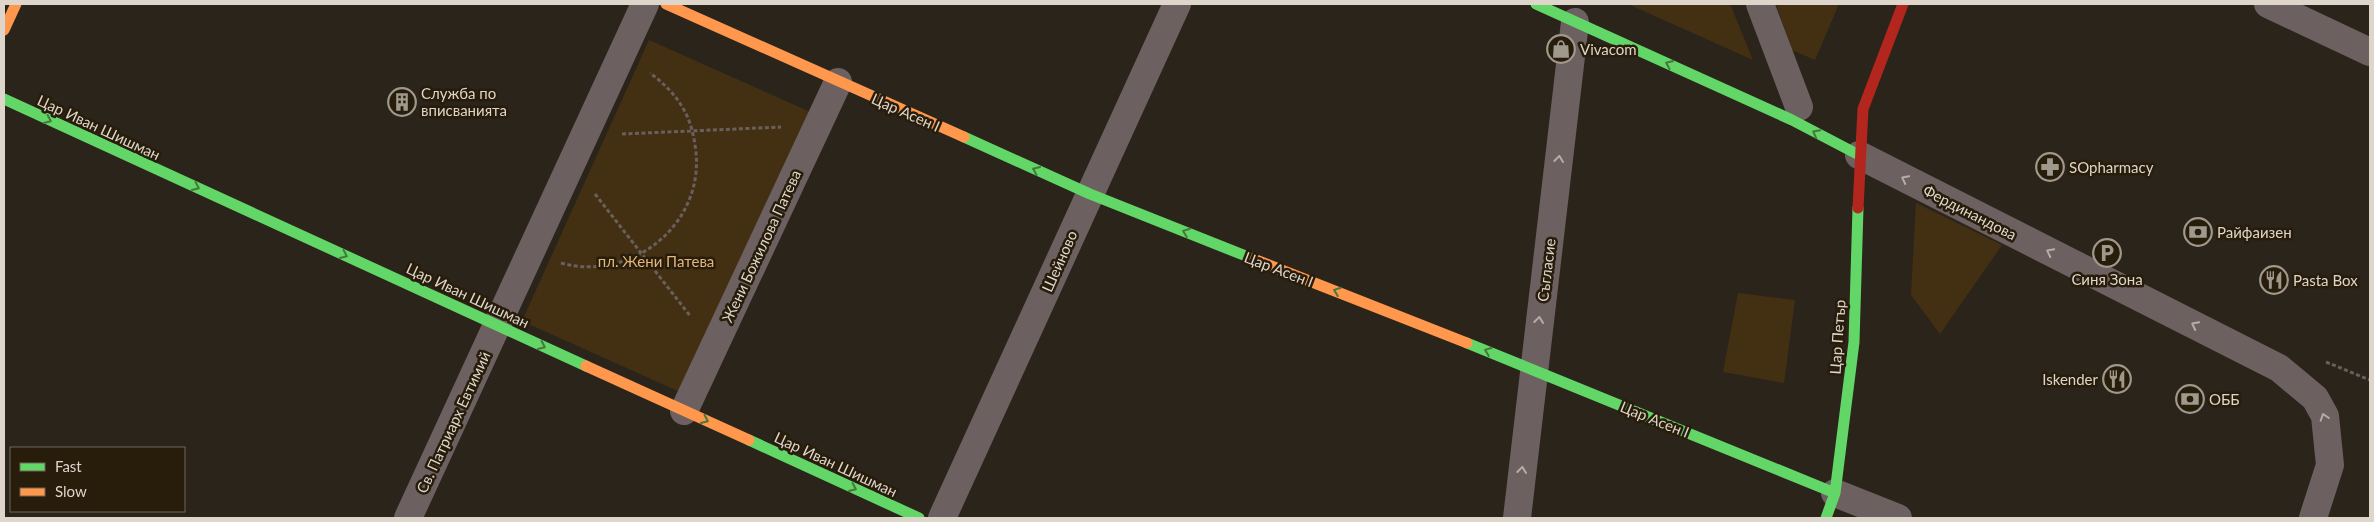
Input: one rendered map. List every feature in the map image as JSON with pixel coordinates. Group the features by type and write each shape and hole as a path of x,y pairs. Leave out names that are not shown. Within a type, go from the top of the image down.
{"street":[{"path":"4,30 16,4"},
{"name":"Св. Патриарх Евтимий","path":"408,518 645,4"},
{"name":"Цар Асен I","path":"666,4 1090,194 1534,369 1898,518"},
{"name":"Шейново","path":"942,518 1177,4"},
{"name":"Фердинандова","path":"1536,4 1792,120 1859,156 2279,368 2315,398 2325,416 2330,465 2313,518"},
{"path":"1760,4 1799,107"},
{"name":"Цар Петър","path":"1826,518 1835,493 1854,342 1859,156 1863,109 1878,64 1903,4"},
{"path":"2268,4 2370,52"},
{"name":"Съгласие","path":"1516,518 1575,22"},
{"name":"Жени Божилова Патева","path":"684,411 838,82"},
{"name":"Цар Иван Шишман","path":"4,99 919,518"}],"path":[{"path":"531,251 562,264 589,267 617,264 642,254 662,240 678,222 689,201 695,178 696,154 692,130 682,106 666,86 645,69 620,58"},
{"path":"584,135 817,126"},
{"path":"571,164 714,347"}],"green space":[{"path":"1628,4 1730,4 1753,60"},
{"path":"1776,4 1839,4 1815,60 1792,50"},
{"name":"пл. Жени Патева","path":"649,40 826,119 700,401 522,321"},
{"path":"1916,203 2002,245 1940,334 1911,295"},
{"path":"1738,293 1795,300 1784,383 1723,372"}],"traffic: fast":[{"path":"1536,4 1792,120 1859,155"},
{"path":"4,99 586,366"},
{"path":"964,137 1090,194 1251,258"},
{"path":"1826,518 1835,493 1854,342 1858,208"},
{"path":"1467,343 1835,493"},
{"path":"749,440 919,518"}],"traffic: slow":[{"path":"4,30 16,4"},
{"path":"666,4 964,137"},
{"path":"1251,258 1467,343"},
{"path":"586,366 749,440"}],"traffic: jam":[{"path":"1858,208 1863,109 1903,4"}],"place":[{"name":"Vivacom","path":"1561,49"},
{"name":"Служба по вписванията","path":"402,102"},
{"name":"SOpharmacy","path":"2050,167"},
{"name":"Райфаизен","path":"2198,232"},
{"name":"Синя Зона","path":"2107,253"},
{"name":"Pasta Box","path":"2274,280"},
{"name":"Iskender","path":"2117,379"},
{"name":"ОББ","path":"2190,399"}]}
